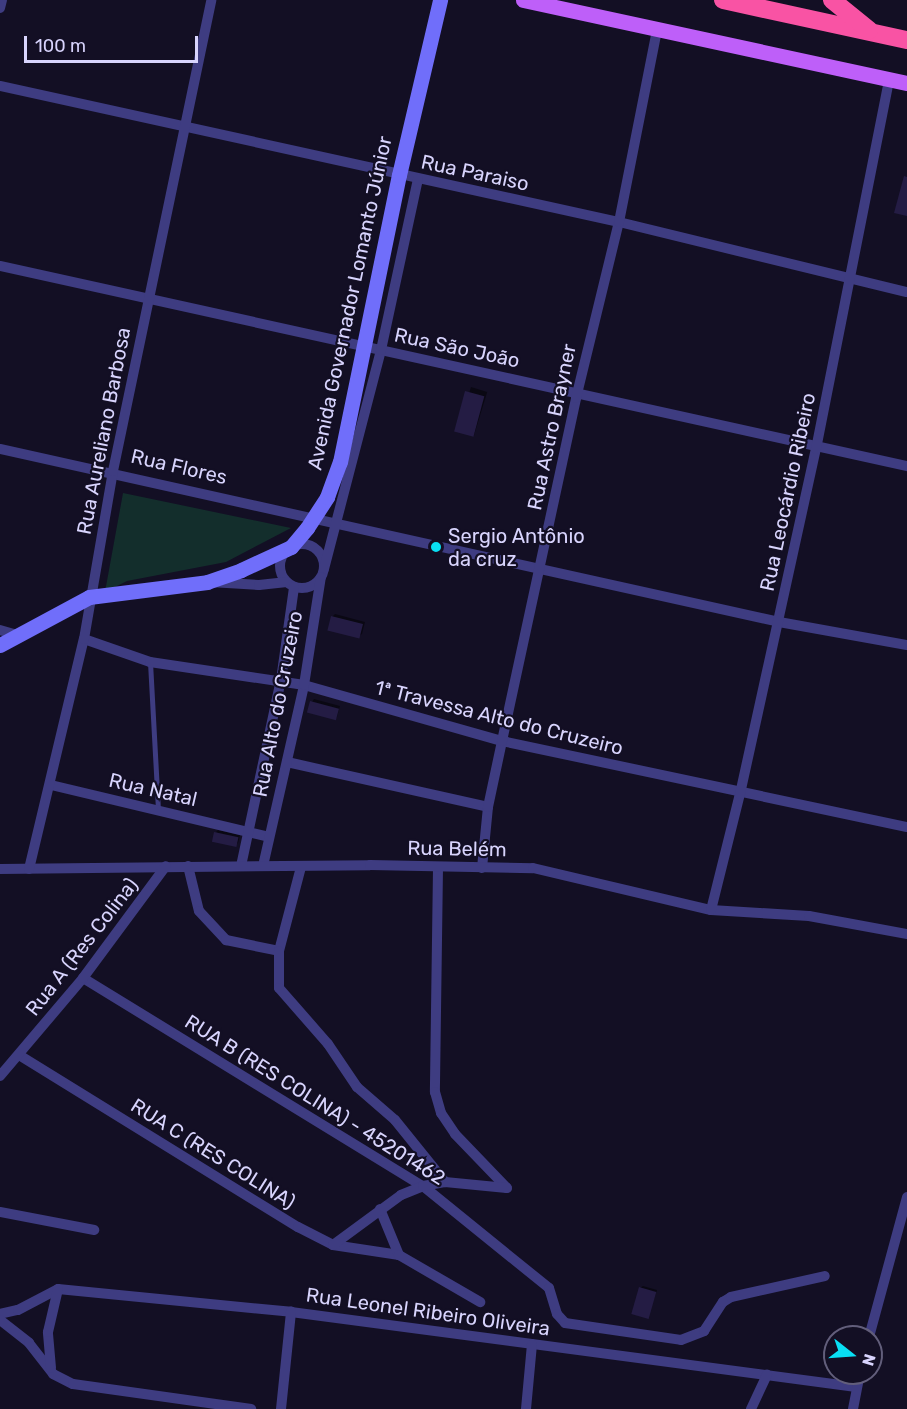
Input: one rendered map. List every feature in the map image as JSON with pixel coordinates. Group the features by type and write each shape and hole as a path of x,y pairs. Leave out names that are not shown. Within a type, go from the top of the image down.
{"highway":[{"path":"723,0 907,40"},
{"path":"832,0 873,33"}],"main road":[{"name":"Avenida Governador Lomanto Júnior","path":"0,645 89,597 207,582 291,547 315,516 327,496 340,462 399,175 440,0"},
{"path":"524,0 907,83"},
{"path":"564,10 576,0"}],"street":[{"path":"0,8 2,0"},
{"name":"Rua Aureliano Barbosa","path":"29,869 51,785 84,639 89,597 113,471 211,0"},
{"name":"Rua Astro Brayner","path":"482,868 488,807 577,393 619,222 657,30"},
{"name":"Rua Leocárdio Ribeiro","path":"711,909 740,794 817,446 848,279 889,80"},
{"name":"Rua Paraiso","path":"0,86 619,222 907,292"},
{"name":"Rua Alto do Cruzeiro","path":"263,867 304,685 323,573 381,350 418,179"},
{"name":"Rua São João","path":"0,266 907,466"},
{"name":"Rua Flores","path":"0,449 113,471 779,622 907,645"},
{"path":"207,582 290,584 306,588 323,573 324,561 314,547 291,547 280,564 290,584"},
{"name":"Rua Alto do Cruzeiro","path":"241,866 281,680 290,584"},
{"path":"0,630 17,635"},
{"name":"1ª Travessa Alto do Cruzeiro","path":"84,639 150,662 304,685 502,741 740,794 907,827"},
{"path":"287,762 488,807"},
{"name":"Rua Natal","path":"51,785 158,808 247,831"},
{"path":"247,831 269,837"},
{"name":"Rua A (Res Colina)","path":"0,1076 83,978 166,866"},
{"path":"188,866 199,911 226,940 279,951"},
{"name":"Rua Belém","path":"0,869 241,866 482,868 561,873 711,909 809,916 907,934"},
{"path":"301,867 279,951 279,988 328,1044 357,1087 395,1120 445,1182"},
{"path":"333,1245 380,1209 423,1186 445,1182 507,1188 454,1134 441,1113 435,1092 438,868"},
{"name":"RUA B (RES COLINA) - 45201462","path":"83,978 423,1186 549,1288 557,1314 565,1323 581,1327 616,1328 681,1340 693,1338 704,1331 723,1302 731,1297 825,1276"},
{"name":"RUA C (RES COLINA)","path":"19,1055 333,1245 399,1255"},
{"path":"872,1325 907,1197"},
{"path":"380,1209 399,1255 480,1302"},
{"path":"0,1212 94,1230"},
{"path":"0,1314 18,1310 58,1289"},
{"path":"53,1374 48,1332 58,1289"},
{"name":"Rua Leonel Ribeiro Oliveira","path":"58,1289 291,1312 856,1387"},
{"path":"281,1409 291,1312"},
{"path":"0,1320 29,1342 53,1374 73,1384 251,1409"},
{"path":"526,1409 532,1344"},
{"path":"751,1409 766,1375"},
{"path":"852,1409 856,1387"}],"lane":[{"path":"150,662 158,808"}],"green space":[{"path":"123,493 291,528 226,562 127,581 105,592"}],"building":[{"path":"904,176 907,177 907,216 894,213"},
{"path":"465,391 484,396 473,437 454,432"},
{"path":"331,616 363,624 359,639 327,631"},
{"path":"310,701 339,709 336,720 307,713"},
{"path":"214,832 238,837 236,847 212,842"},
{"path":"639,1287 656,1292 649,1319 631,1314"}],"place":[{"name":"Sergio Antônio da cruz","path":"436,547"}]}
